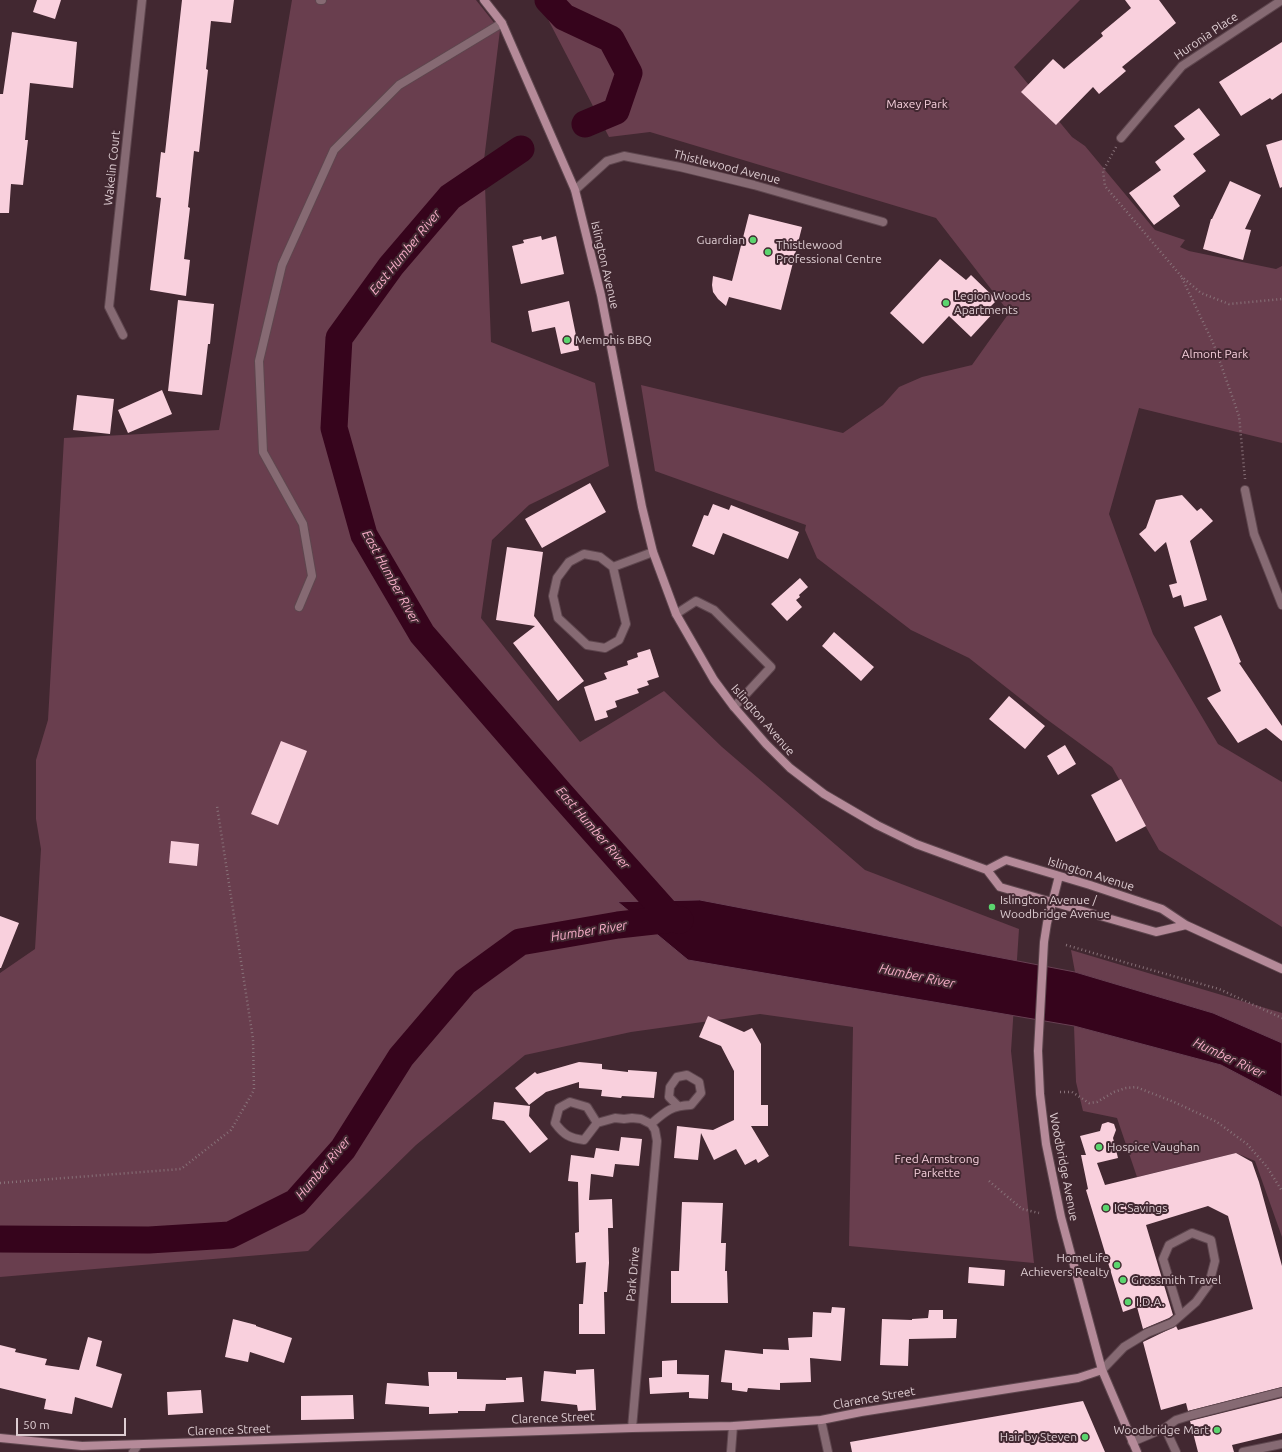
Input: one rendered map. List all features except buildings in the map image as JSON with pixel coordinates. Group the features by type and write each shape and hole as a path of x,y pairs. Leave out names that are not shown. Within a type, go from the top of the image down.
{"street":[{"name":"Wakelin Court","path":"123,335 109,307 142,0"},
{"name":"Islington Avenue","path":"484,0 502,23 575,190 601,295 642,507 653,552 676,614 714,680 734,707 766,744 790,768 824,794 877,825 916,844 987,870 1006,860 1162,909 1186,925 1282,969"},
{"name":"Huronia Place","path":"1121,138 1138,116 1182,66 1282,0"},
{"path":"299,607 312,576 303,524 263,452 259,361 282,265 334,150 399,85 502,23"},
{"name":"Thistlewood Avenue","path":"575,190 607,161 624,156 680,167 754,185 883,222"},
{"path":"1246,490 1254,534 1282,604"},
{"path":"613,567 653,552"},
{"path":"584,554 600,557 613,567 626,624 619,640 605,648 587,645 558,618 554,596 557,578 569,562 584,554"},
{"path":"676,614 696,601 714,610 771,667 734,707"},
{"path":"987,870 1000,887 1156,932 1186,925"},
{"name":"Woodbridge Avenue","path":"1059,876 1046,923 1038,1051 1040,1094 1046,1144 1061,1217 1102,1370 1137,1452"},
{"path":"597,1123 587,1107 570,1102 559,1108 555,1123 562,1133 573,1139 584,1140 597,1123 615,1118 632,1118 641,1119 651,1124 665,1111 678,1106"},
{"name":"Park Drive","path":"632,1428 657,1141 655,1130 651,1124"},
{"path":"1102,1370 1124,1347 1147,1333 1172,1322 1196,1302 1209,1284 1215,1261 1210,1240 1192,1233 1169,1245 1163,1259 1180,1315"},
{"name":"Clarence Street","path":"0,1438 82,1446 135,1448 632,1428 733,1426 821,1420 861,1412 1078,1378 1102,1370"},
{"path":"1132,1442 1165,1428 1176,1420 1282,1392"},
{"path":"821,1420 828,1452"},
{"path":"731,1452 733,1426"},
{"path":"1165,1428 1176,1452"},
{"path":"1243,1452 1282,1444"}],"path":[{"path":"1121,138 1103,171 1105,186 1181,276 1201,293 1229,304 1282,299"},
{"path":"1181,276 1214,345 1239,416 1246,490"},
{"path":"0,1183 181,1168 231,1130 254,1090 253,1039 217,806"},
{"path":"1066,945 1219,989 1282,1018"},
{"path":"1060,1092 1072,1092 1089,1103 1097,1102 1114,1092 1126,1088 1136,1088 1174,1102 1218,1122 1247,1144 1267,1167 1282,1191"},
{"path":"989,1181 1022,1209 1039,1213"}],"green space":[{"name":"Fred Armstrong Parkette","path":"292,0 476,0 500,30 484,160 491,342 595,383 609,466 529,505 492,540 481,618 580,742 664,691 722,747 865,870 1019,929 1011,1051 1034,1263 849,1246 853,1027 760,1014 631,1032 525,1055 416,1145 308,1251 0,1277 0,973 35,949 41,849 36,819 36,760 48,720 64,438 219,430"},
{"name":"Maxey Park","path":"538,0 1080,0 1014,67 1072,137 1085,146 1155,230 1185,240 1180,247 1189,251 1276,269 1282,266 1282,443 1139,408 1109,514 1153,634 1218,744 1282,782 1282,927 1159,850 1112,767 1045,718 969,658 911,630 817,558 805,530 806,525 655,471 641,385 843,433 883,405 899,387 922,377 972,365 1009,313 936,218 650,132 609,137"},
{"path":"1071,950 1282,1013 1282,1043 1213,1013 1075,972"},
{"path":"1074,1026 1221,1065 1282,1097 1282,1237 1255,1161 1236,1153 1137,1177 1117,1118 1083,1111 1076,1082"}],"water":[{"path":"700,900 1075,972 1213,1013 1282,1043 1282,1097 1221,1065 1074,1026 688,960 618,902"}],"waterway":[{"name":"East Humber River","path":"548,0 564,17 611,39 629,73 616,111 585,124"},
{"name":"East Humber River","path":"521,149 450,197 391,266 339,338 334,428 364,535 422,634 672,919"},
{"name":"Humber River","path":"0,1239 149,1240 230,1235 296,1202 343,1149 401,1057 465,982 520,942 618,925 672,919 680,920"}],"place":[{"name":"Guardian","path":"753,240"},
{"name":"Thistlewood Professional Centre","path":"768,252"},
{"name":"Legion Woods Apartments","path":"946,303"},
{"name":"Memphis BBQ","path":"567,340"},
{"name":"Islington Avenue / Woodbridge Avenue","path":"992,907"},
{"name":"Hospice Vaughan","path":"1099,1147"},
{"name":"IC Savings","path":"1106,1208"},
{"name":"HomeLife Achievers Realty","path":"1117,1265"},
{"name":"Grossmith Travel","path":"1123,1280"},
{"name":"I.D.A.","path":"1128,1302"},
{"name":"Woodbridge Mart","path":"1217,1430"},
{"name":"Hair by Steven","path":"1085,1437"}],"park label":[{"name":"Almont Park","path":"1215,354"}]}
